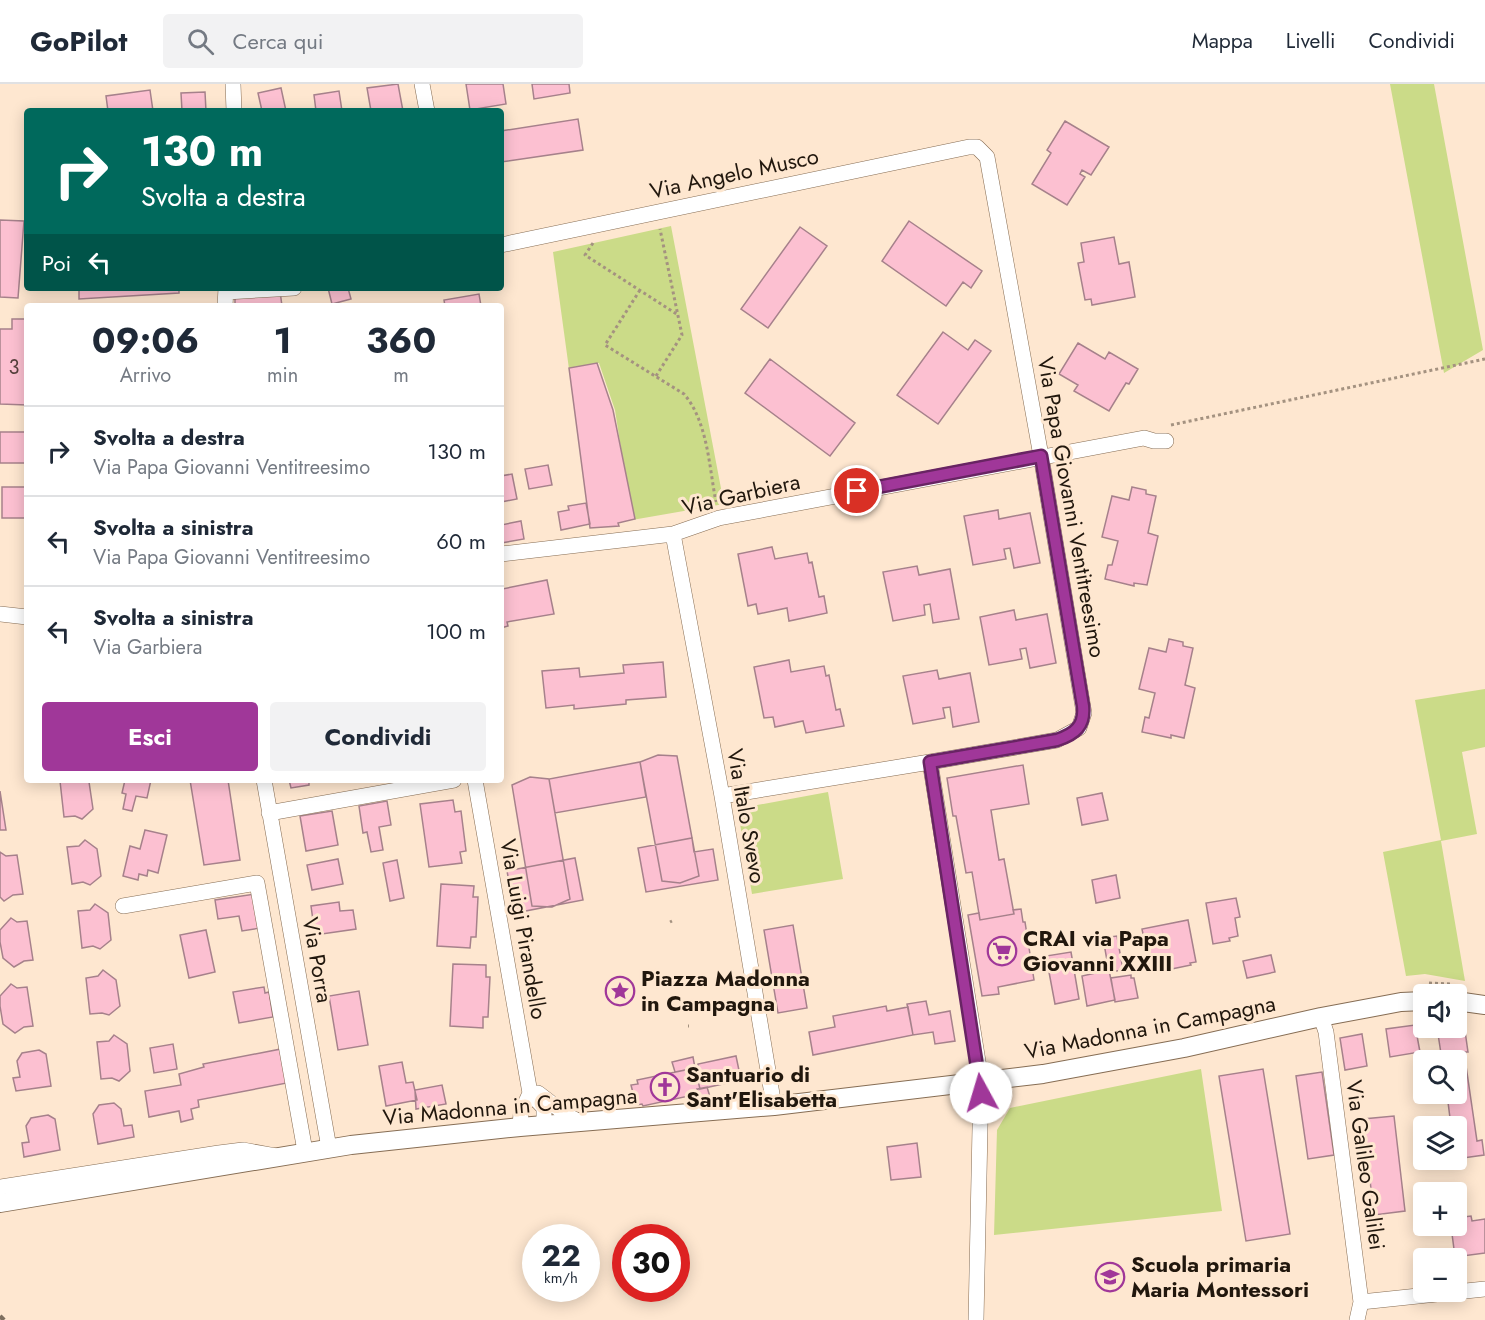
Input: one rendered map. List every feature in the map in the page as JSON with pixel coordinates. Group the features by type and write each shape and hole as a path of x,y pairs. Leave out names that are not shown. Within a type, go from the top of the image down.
{"street":[{"path":"232,84 234,108"},
{"path":"422,84 426,108"},
{"name":"Via Angelo Musco","path":"504,244 976,147"},
{"name":"Via Papa Giovanni Ventitreesimo","path":"722,796 1057,740 1073,733 1083,721 1083,706 1041,456 987,157 976,147"},
{"path":"226,295 265,291"},
{"name":"Via Garbiera","path":"504,554 673,534 719,518 1041,456 1144,438 1166,441"},
{"name":"Via Italo Svevo","path":"673,534 722,796 774,1106"},
{"path":"0,614 24,617"},
{"path":"930,762 981,1080 976,1320"},
{"name":"Via Porra","path":"264,783 329,1148"},
{"path":"269,813 437,783"},
{"name":"Via Luigi Pirandello","path":"476,783 529,1089 544,1108 546,1114 543,1125"},
{"path":"123,906 257,883 305,1151"},
{"name":"Via Madonna in Campagna","path":"0,1203 305,1151 520,1126 774,1106 1092,1066 1246,1035 1321,1017 1413,1001"},
{"path":"1467,1003 1485,1005"},
{"name":"Via Galileo Galilei","path":"1321,1017 1326,1032 1361,1302 1357,1320"},
{"path":"529,1089 580,1122"},
{"name":"Via Luigi Pirandello","path":"520,1126 520,1113 529,1089"},
{"name":"Via Madonna in Campagna","path":"0,1187 243,1150 276,1156"},
{"path":"1361,1302 1485,1289"}],"path":[{"path":"656,376 682,335 657,212"},
{"path":"597,225 599,234 585,255 678,315"},
{"path":"640,290 605,345 684,394 697,413 719,518"},
{"path":"1166,441 1166,426 1485,359"}],"green space":[{"path":"1390,84 1434,84 1483,350 1444,373"},
{"path":"671,226 724,504 632,520 615,410 599,363 569,369 553,252"},
{"path":"1485,689 1485,747 1462,752 1477,834 1441,841 1465,981 1425,974 1406,976 1383,852 1441,840 1415,700"},
{"path":"828,792 843,879 752,894 738,812 741,808"},
{"path":"1201,1069 1222,1211 994,1235 997,1130 1010,1108"}],"building":[{"path":"398,84 402,108 370,108 367,88"},
{"path":"466,84 503,84 506,104 470,108"},
{"path":"532,84 569,84 570,93 534,99"},
{"path":"281,88 285,108 261,108 258,93"},
{"path":"150,90 153,108 108,108 106,96"},
{"path":"339,91 342,108 316,108 314,95"},
{"path":"205,92 206,108 182,108 181,93"},
{"path":"578,119 583,150 504,162 504,131"},
{"path":"1065,121 1109,147 1091,175 1082,170 1080,174 1085,177 1067,205 1032,184 1051,153 1047,150"},
{"path":"0,220 24,221 18,298 0,297"},
{"path":"909,221 982,271 971,288 963,282 946,306 882,261"},
{"path":"800,227 827,246 768,328 741,309"},
{"path":"1114,237 1119,264 1129,262 1135,297 1092,305 1091,299 1085,300 1078,263 1084,262 1081,243"},
{"path":"79,291 179,291 179,293 79,299"},
{"path":"280,291 282,303 235,303 235,296"},
{"path":"329,291 349,291 351,299 332,303"},
{"path":"479,294 480,303 444,303 444,300"},
{"path":"12,319 24,319 24,405 0,404 0,329 12,329"},
{"path":"943,332 968,350 975,340 991,351 938,424 897,395"},
{"path":"1078,343 1105,359 1109,352 1138,369 1129,384 1126,383 1109,411 1074,391 1078,385 1059,374"},
{"path":"770,359 855,423 830,456 745,393"},
{"path":"597,363 613,410 635,519 618,523 619,526 590,528 569,368"},
{"path":"0,432 24,432 24,463 0,463"},
{"path":"548,465 552,485 529,489 525,469"},
{"path":"512,474 517,499 504,501 504,475"},
{"path":"2,487 24,487 24,518 2,518"},
{"path":"1132,487 1146,490 1146,494 1156,496 1148,533 1158,536 1147,585 1134,583 1134,586 1105,579 1108,565 1112,565 1118,541 1102,537 1112,496 1129,500"},
{"path":"586,503 590,524 561,530 558,512 569,510 568,506"},
{"path":"998,510 999,519 1030,513 1040,563 1014,568 1010,548 1004,549 1006,559 973,565 964,516"},
{"path":"521,521 524,539 504,542 504,524"},
{"path":"772,547 775,559 807,553 809,563 812,562 819,597 824,596 827,613 789,621 787,608 758,614 756,604 748,606 738,554"},
{"path":"917,566 919,575 950,569 959,619 933,623 930,604 924,605 925,615 893,621 883,572"},
{"path":"547,580 554,614 507,622 508,626 504,627 504,589"},
{"path":"1014,610 1016,620 1047,614 1056,663 1030,668 1026,648 1020,649 1022,659 989,665 980,617"},
{"path":"1169,639 1183,642 1183,646 1193,648 1185,685 1195,688 1184,738 1171,735 1171,738 1142,732 1145,717 1149,718 1155,693 1139,689 1149,648 1166,652"},
{"path":"789,660 791,672 824,666 826,676 829,675 836,710 840,709 844,726 806,733 803,721 775,727 773,717 764,718 754,667"},
{"path":"663,662 666,697 626,700 626,704 574,709 574,705 546,708 542,671 579,668 580,677 624,673 623,665"},
{"path":"937,670 939,679 970,673 979,722 953,727 950,707 943,708 945,718 913,724 903,676"},
{"path":"658,755 677,756 699,876 680,883 662,881 640,762"},
{"path":"640,762 646,797 555,813 549,779"},
{"path":"1023,765 1029,804 991,810 999,860 1004,859 1014,914 980,920 972,872 966,873 947,778"},
{"path":"530,777 549,779 570,899 552,907 532,906 512,785"},
{"path":"60,783 89,783 93,809 82,819 75,816 64,817"},
{"path":"124,783 150,783 147,798 136,796 132,811 123,809 126,794 122,793"},
{"path":"190,783 228,783 240,860 204,865"},
{"path":"290,783 309,783 309,785 291,788"},
{"path":"0,791 6,830 0,830"},
{"path":"1102,793 1108,820 1082,825 1077,798"},
{"path":"453,800 455,812 461,811 466,851 460,852 462,863 429,867 420,804"},
{"path":"387,801 391,825 379,827 383,850 371,852 367,832 363,833 359,806"},
{"path":"332,811 338,845 306,851 300,816"},
{"path":"145,830 167,835 158,873 148,870 147,876 139,874 138,880 123,876 130,846 140,849"},
{"path":"692,838 694,852 713,849 718,880 646,892 638,848"},
{"path":"85,840 97,849 101,876 90,885 83,882 72,884 67,847 79,846"},
{"path":"0,852 6,856 17,855 23,894 13,895 4,901 0,897"},
{"path":"575,858 583,900 515,913 507,871"},
{"path":"338,859 343,884 312,890 307,865"},
{"path":"397,860 404,898 390,901 383,863"},
{"path":"1116,875 1120,898 1096,903 1092,880"},
{"path":"441,884 474,886 473,897 478,897 476,937 471,937 470,948 437,946"},
{"path":"255,894 260,928 242,931 239,916 218,919 215,900"},
{"path":"1236,898 1240,917 1235,918 1238,936 1229,938 1230,941 1213,944 1206,903"},
{"path":"339,902 340,911 353,910 356,929 315,935 311,906"},
{"path":"95,904 108,913 111,940 100,949 93,946 82,948 78,911 90,910"},
{"name":"CRAI via Papa Giovanni XXIII","path":"1021,909 1034,980 998,987 999,994 982,996 968,915 979,913 980,920 1014,914 1013,910"},
{"path":"11,918 17,922 27,921 33,960 24,961 14,967 3,958 0,942 0,930"},
{"path":"1188,920 1196,962 1157,972 1156,963 1149,964 1142,929"},
{"path":"793,925 807,1008 778,1013 764,930"},
{"path":"206,930 215,972 189,978 180,935"},
{"path":"1117,936 1123,970 1109,972 1103,938"},
{"path":"1071,952 1079,999 1055,1004 1046,956"},
{"path":"1271,955 1275,972 1247,978 1243,961"},
{"path":"453,964 486,965 486,977 490,977 488,1017 483,1017 483,1028 450,1026"},
{"path":"103,970 116,980 120,1006 109,1015 90,1014 86,978 98,976"},
{"path":"1109,970 1115,1000 1087,1006 1082,976"},
{"path":"1131,975 1131,978 1134,978 1138,998 1115,1002 1111,978"},
{"path":"11,984 17,988 27,987 33,1026 24,1027 15,1033 3,1024 0,1006 0,996"},
{"path":"264,987 265,993 269,992 273,1017 239,1023 233,992"},
{"path":"359,991 368,1045 338,1050 329,996"},
{"path":"926,1001 929,1015 950,1011 955,1041 935,1044 933,1032 913,1035 907,1004"},
{"path":"886,1006 887,1011 908,1007 913,1035 813,1055 809,1032 835,1027 833,1016"},
{"path":"1413,1025 1413,1038 1417,1038 1420,1050 1390,1057 1386,1029"},
{"path":"1362,1034 1367,1066 1345,1070 1340,1038"},
{"path":"114,1035 127,1044 130,1071 119,1081 112,1078 101,1079 97,1042 109,1041"},
{"path":"1439,1038 1466,1038 1468,1052 1467,1050 1440,1050"},
{"path":"173,1044 177,1069 154,1073 150,1048"},
{"path":"281,1049 287,1083 198,1100 199,1107 191,1109 193,1119 181,1122 179,1111 149,1117 145,1091 181,1085 179,1074 204,1067 203,1064"},
{"path":"39,1050 46,1054 51,1086 16,1091 13,1078 20,1077 17,1061 22,1053"},
{"path":"736,1056 741,1080 700,1089 695,1068 698,1064"},
{"path":"693,1057 695,1068 675,1072 672,1062"},
{"path":"402,1062 406,1083 413,1082 417,1100 386,1106 379,1066"},
{"name":"Santuario di Sant'Elisabetta","path":"695,1068 700,1089 697,1089 698,1094 643,1106 642,1104 636,1105 631,1085 638,1084 637,1080"},
{"path":"1263,1069 1290,1234 1246,1241 1219,1076"},
{"path":"1322,1072 1334,1155 1308,1159 1296,1076"},
{"path":"1467,1073 1477,1141 1482,1140 1484,1155 1467,1157 1467,1116 1450,1116 1448,1104 1467,1104"},
{"path":"442,1085 446,1104 416,1109 415,1090"},
{"path":"707,1087 710,1097 700,1099 697,1089"},
{"path":"114,1103 121,1109 124,1126 132,1125 134,1137 98,1144 93,1114 99,1105"},
{"path":"48,1115 55,1119 60,1150 24,1157 22,1143 29,1142 26,1126 31,1118"},
{"path":"1394,1116 1405,1211 1374,1215 1363,1119"},
{"path":"917,1143 921,1177 891,1180 887,1147"},
{"path":"1471,1216 1472,1221 1485,1219 1485,1253 1467,1255 1467,1248 1454,1248 1452,1236 1467,1236 1467,1217"}],"railway":[{"path":"0,1316 4,1320"}],"place":[{"name":"CRAI via Papa Giovanni XXIII","path":"1002,951"},
{"name":"Piazza Madonna in Campagna","path":"620,991"},
{"name":"Santuario di Sant'Elisabetta","path":"665,1087"},
{"name":"Scuola primaria Maria Montessori","path":"1110,1277"}],"route":[{"path":"857,491 1041,456 1083,706 1083,721 1073,733 1057,740 930,762 978,1059 981,1093"}]}
